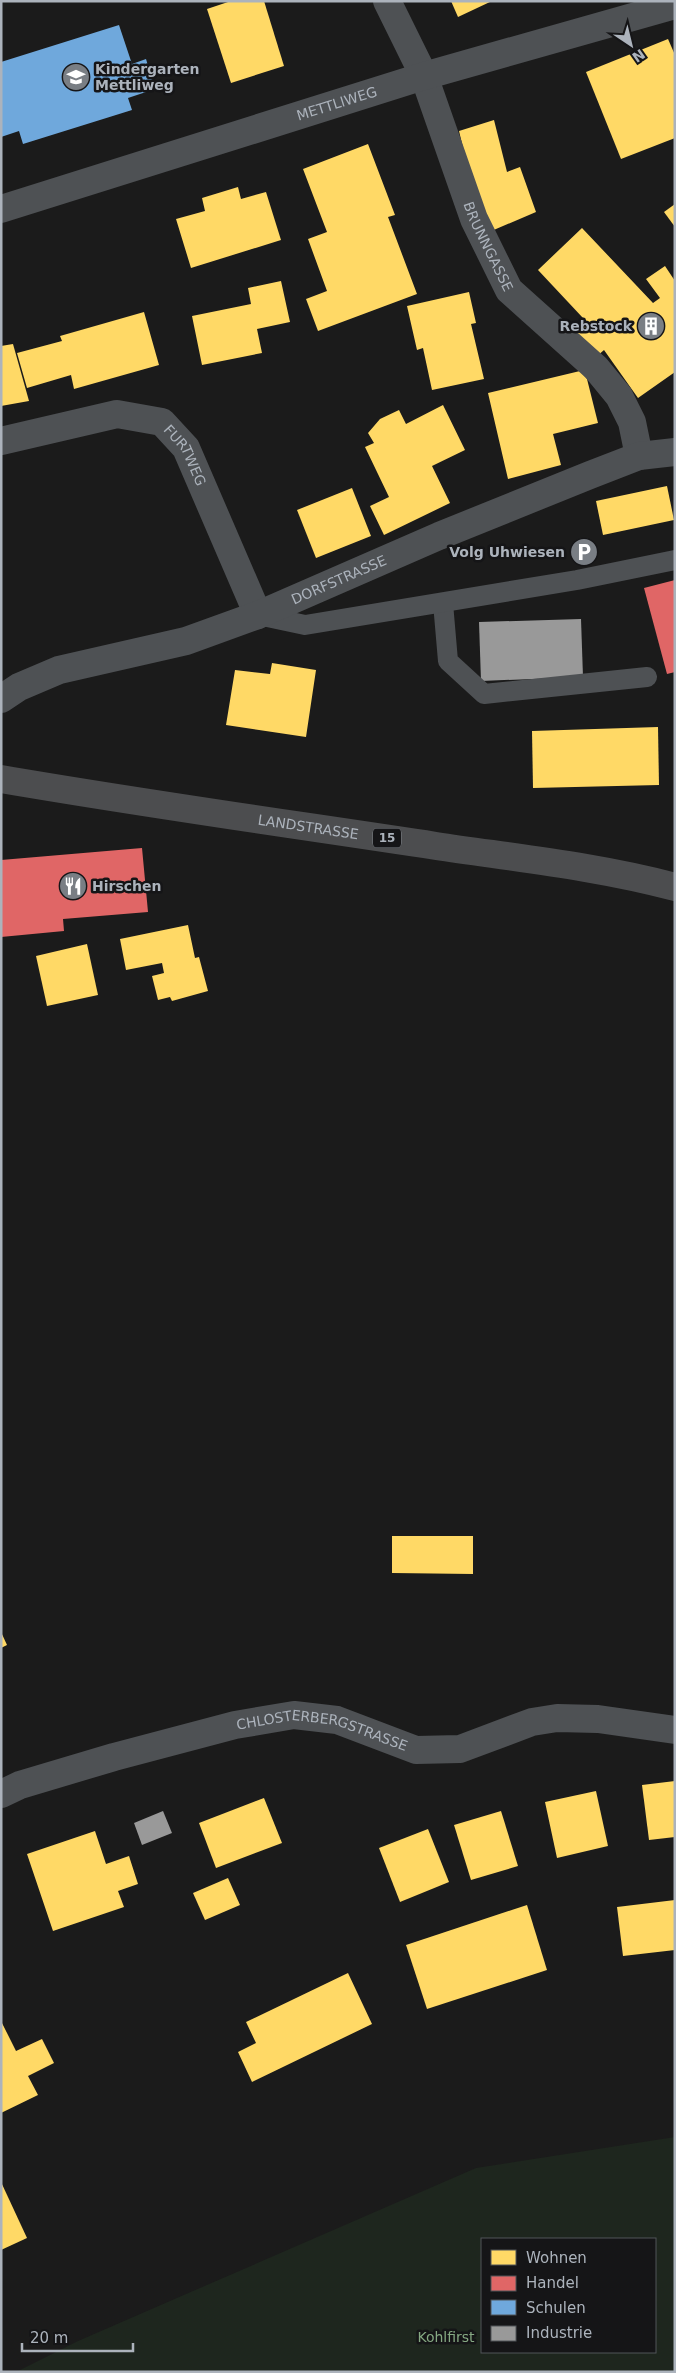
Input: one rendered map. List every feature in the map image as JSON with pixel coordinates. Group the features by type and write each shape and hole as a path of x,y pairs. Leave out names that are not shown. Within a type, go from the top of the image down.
{"main road":[{"name":"LANDSTRASSE","path":"1,778 230,815 504,856 572,864 626,874 675,887"}],"street":[{"name":"BRUNNGASSE","path":"387,1 424,76 474,219 509,290 596,368 619,396 632,422 639,456"},
{"name":"METTLIWEG","path":"1,209 424,76 675,4"},
{"name":"FURTWEG","path":"1,442 116,414 162,422 186,448 258,616"},
{"name":"DORFSTRASSE","path":"1,699 19,687 59,670 186,641 258,616 439,536 639,456 675,452"},
{"name":"CHLOSTERBERGSTRASSE","path":"1,1794 20,1785 235,1725 294,1715 337,1720 416,1750 460,1749 532,1722 558,1718 598,1719 675,1730"}],"lane":[{"path":"258,616 305,625 577,580 675,560"},
{"path":"443,603 448,661 484,694 647,677"}],"green space":[{"name":"Kohlfirst","path":"675,2137 675,2372 16,2372 78,2341 476,2168"}],"building: Wohnen":[{"path":"231,1 264,1 284,66 231,83 207,9"},
{"path":"451,1 492,1 458,17"},
{"path":"668,39 675,55 675,138 621,159 586,72"},
{"path":"494,120 507,172 520,167 536,212 489,232 472,185 459,131"},
{"path":"368,144 395,215 388,217 417,294 318,331 306,299 327,291 308,239 327,232 303,169"},
{"path":"238,187 241,199 266,192 281,240 191,268 176,219 205,211 202,198"},
{"path":"675,204 675,227 664,212"},
{"path":"582,228 653,303 660,298 646,279 665,266 675,281 675,372 638,398 604,350 596,357 570,330 583,318 538,270"},
{"path":"281,281 290,322 257,329 262,353 202,365 192,316 251,304 248,288"},
{"path":"469,292 476,323 471,324 484,379 432,390 423,348 417,350 407,306"},
{"path":"144,312 159,365 74,389 71,375 27,388 17,353 62,341 60,336"},
{"path":"13,344 29,401 1,406 1,346"},
{"path":"580,371 587,379 598,423 553,434 561,465 508,479 488,393"},
{"path":"443,405 465,450 432,466 450,503 384,535 370,506 389,497 365,447 374,443 368,433 380,419 399,410 406,424"},
{"path":"667,486 674,520 603,535 596,501"},
{"path":"352,488 371,536 316,558 297,510"},
{"path":"272,663 316,670 306,737 226,725 235,670 270,674"},
{"path":"658,727 659,785 533,788 532,731"},
{"path":"188,925 195,958 199,957 208,991 172,1001 170,997 158,1000 152,976 164,973 162,963 126,970 120,939"},
{"path":"87,944 98,995 47,1006 36,956"},
{"path":"392,1536 473,1536 473,1574 392,1573"},
{"path":"1,1632 7,1645 1,1648"},
{"path":"675,1781 675,1837 649,1840 642,1785"},
{"path":"596,1791 608,1846 557,1858 545,1802"},
{"path":"264,1798 282,1843 216,1868 199,1823"},
{"path":"501,1811 518,1866 471,1880 454,1825"},
{"path":"428,1829 449,1882 400,1902 379,1848"},
{"path":"95,1831 106,1864 129,1856 138,1884 118,1891 124,1907 53,1931 27,1854"},
{"path":"228,1878 240,1905 205,1920 193,1893"},
{"path":"675,1900 675,1950 623,1956 617,1907"},
{"path":"527,1905 547,1970 427,2009 406,1945"},
{"path":"348,1973 372,2024 252,2082 238,2052 256,2043 246,2022"},
{"path":"1,2021 16,2051 42,2039 54,2063 28,2076 38,2095 1,2113"},
{"path":"1,2182 27,2238 1,2250"}],"building: Handel":[{"path":"675,580 675,672 667,674 644,588"},
{"name":"Hirschen","path":"142,848 148,912 63,919 64,931 1,937 1,860"}],"building: Schulen":[{"name":"Kindergarten Mettliweg","path":"119,25 132,64 146,59 155,89 128,98 132,110 23,144 19,131 1,137 1,62"}],"building: Industrie":[{"path":"581,619 583,677 481,681 479,622"},
{"path":"163,1811 172,1833 142,1845 134,1823"}],"place":[{"name":"Kindergarten Mettliweg","path":"76,77"},
{"name":"Rebstock","path":"651,326"},
{"name":"Volg Uhwiesen","path":"584,552"},
{"name":"Hirschen","path":"73,886"}]}
